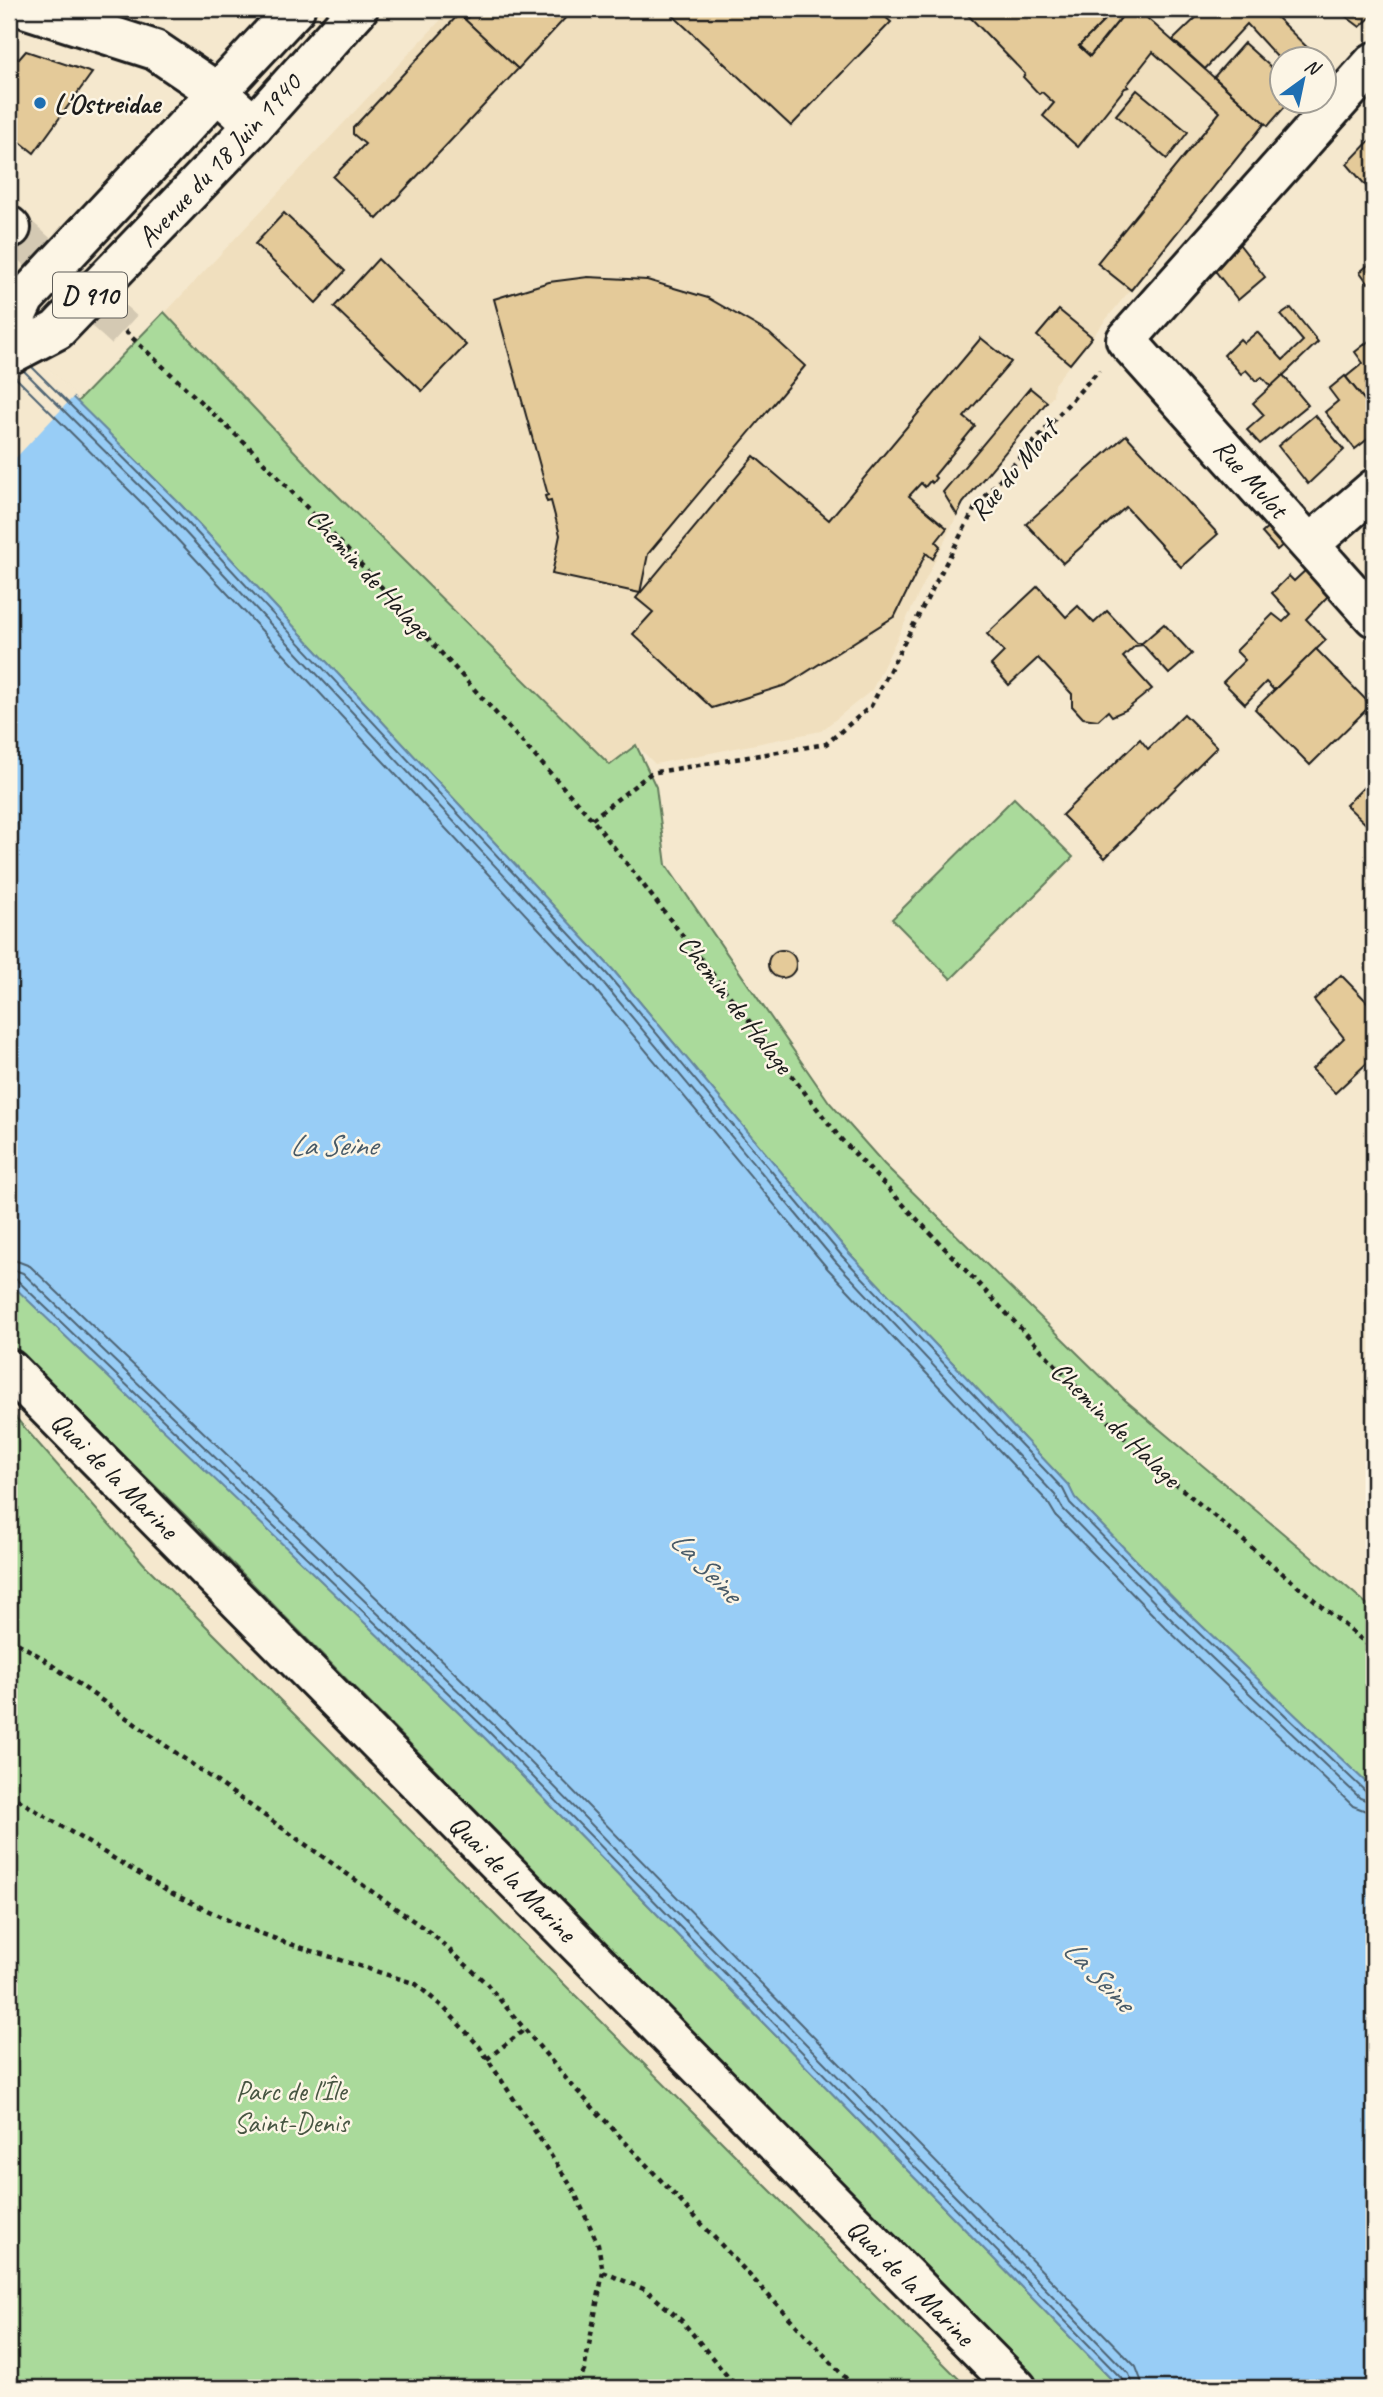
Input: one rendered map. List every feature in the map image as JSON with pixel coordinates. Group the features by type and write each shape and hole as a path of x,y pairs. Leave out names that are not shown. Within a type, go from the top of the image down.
{"street":[{"path":"27,9 155,50 217,92 254,125"},
{"name":"Avenue du 18 Juin 1940","path":"9,332 25,298 295,9"},
{"name":"Avenue du 18 Juin 1940","path":"9,355 57,330 254,125 358,9"},
{"path":"1126,340 1374,62"},
{"name":"Rue Mulot","path":"1126,340 1374,617"},
{"path":"1310,544 1374,489"},
{"name":"Quai de la Marine","path":"9,1369 1017,2388"}],"path":[{"name":"Chemin de Halage","path":"125,331 252,450 356,559 592,819 840,1138 1140,1454 1374,1650"},
{"name":"Rue du Mont","path":"592,819 650,773 826,744 871,706 976,506 1126,340"},
{"path":"9,1638 51,1664 432,1934 486,1983 569,2082 855,2388"},
{"path":"9,1794 167,1891 236,1924 416,1984 445,2009 487,2059 573,2189 598,2244 603,2272 584,2371 575,2388"},
{"path":"487,2059 525,2029"},
{"path":"603,2272 646,2290 664,2305 682,2321 737,2388"},
{"path":"9,2383 14,2388"}],"shaded area":[{"path":"451,9 1137,9 1265,123 1054,384 1053,396 963,503 872,690 821,731 655,764 636,745 610,765 313,471 165,313"}],"green space":[{"path":"164,312 313,471 610,765 636,745 656,787 666,865 829,1102 884,1164 1125,1400 1374,1610 1374,1790 1184,1609 1074,1497 1069,1486 848,1252 613,970 181,505 77,402"},
{"path":"1014,798 1073,857 951,979 892,919"},
{"path":"9,1281 485,1738 1120,2388 1044,2388 185,1515 9,1343"},
{"name":"Parc de l'Île Saint-Denis","path":"9,1410 145,1565 968,2388 9,2388"}],"water":[{"name":"La Seine","path":"9,334 181,505 613,970 848,1252 1069,1486 1075,1498 1184,1609 1374,1790 1374,2388 1120,2388 485,1738 9,1282"}],"pier":[{"path":"9,330 75,395 9,465"}],"building":[{"path":"476,9 564,9 569,14 518,69 465,20"},
{"path":"666,9 876,9 891,22 791,126"},
{"path":"956,9 1116,9 1079,46 1090,56 1128,9 1137,9 1265,123 1131,290 1097,263 1220,112 1153,52 1127,85 1129,87 1125,88 1078,147 1043,116 1054,103 1042,92 1039,94 1023,77 1025,74 965,12 962,15"},
{"path":"1116,9 1128,9 1090,56 1079,46"},
{"path":"1205,9 1268,9 1306,46 1268,47 1247,24 1205,69 1173,40"},
{"path":"1336,9 1374,9 1374,14 1360,27"},
{"path":"459,14 518,69 377,219 333,177 365,144 353,134 353,128"},
{"path":"1244,43 1268,64 1268,116 1277,116 1268,126 1214,77"},
{"name":"L'Ostreidae","path":"26,51 92,73 34,153 9,133 9,56 19,59"},
{"path":"1137,90 1188,132 1167,159 1116,115"},
{"path":"1374,136 1374,195 1347,164"},
{"path":"284,213 345,271 316,303 255,244"},
{"path":"1236,240 1265,277 1238,300 1213,268"},
{"path":"378,259 466,345 422,391 334,307"},
{"path":"1374,260 1374,278 1368,283 1360,272"},
{"path":"588,277 647,280 708,298 769,333 805,366 648,554 640,593 552,574 560,535 551,501 547,502 545,496 548,495 494,299 549,282"},
{"path":"1291,308 1318,342 1271,387 1262,377 1256,381 1246,370 1241,374 1224,355 1240,339 1244,343 1257,332 1283,360 1303,341 1281,315"},
{"path":"1059,310 1092,337 1070,364 1037,336"},
{"path":"1374,337 1374,412 1346,377 1363,363 1355,352"},
{"path":"981,338 1011,362 964,417 975,426 934,476 936,478 925,487 921,483 909,496 947,528 936,542 940,546 933,559 926,553 895,616 786,685 712,708 633,634 653,612 636,598 754,456 829,520"},
{"path":"1283,375 1308,405 1260,444 1247,430 1264,415 1253,403"},
{"path":"1345,376 1374,412 1374,434 1355,449 1325,412 1338,401 1329,389"},
{"path":"1030,388 1047,402 963,503 957,515 943,492"},
{"path":"1315,415 1344,450 1308,484 1278,446"},
{"path":"1126,435 1218,534 1181,567 1126,507 1063,563 1026,524"},
{"path":"1270,526 1285,543 1277,550 1262,533"},
{"path":"1308,568 1330,594 1306,619 1326,640 1274,690 1266,682 1245,704 1223,682 1245,660 1236,651 1273,614 1283,622 1291,614 1272,593 1289,576 1294,581"},
{"path":"1038,586 1066,617 1078,606 1094,623 1107,611 1137,643 1142,643 1164,624 1192,654 1169,674 1143,645 1135,646 1123,657 1152,689 1126,710 1112,716 1108,711 1098,720 1083,718 1072,706 1072,694 1038,658 1009,685 991,665 1004,652 987,634"},
{"path":"1316,649 1371,705 1310,765 1255,709"},
{"path":"1184,714 1217,747 1105,858 1062,815 1140,739 1148,749"},
{"path":"1374,777 1374,832 1346,805"},
{"path":"782,950 792,954 796,964 792,974 782,978 772,974 768,964 772,954"},
{"path":"1341,975 1374,1009 1374,1072 1367,1063 1335,1093 1312,1069 1344,1038 1314,1000"}],"tunnel":[{"path":"11,228 125,331"}],"place":[{"name":"L'Ostreidae","path":"40,103"}]}
